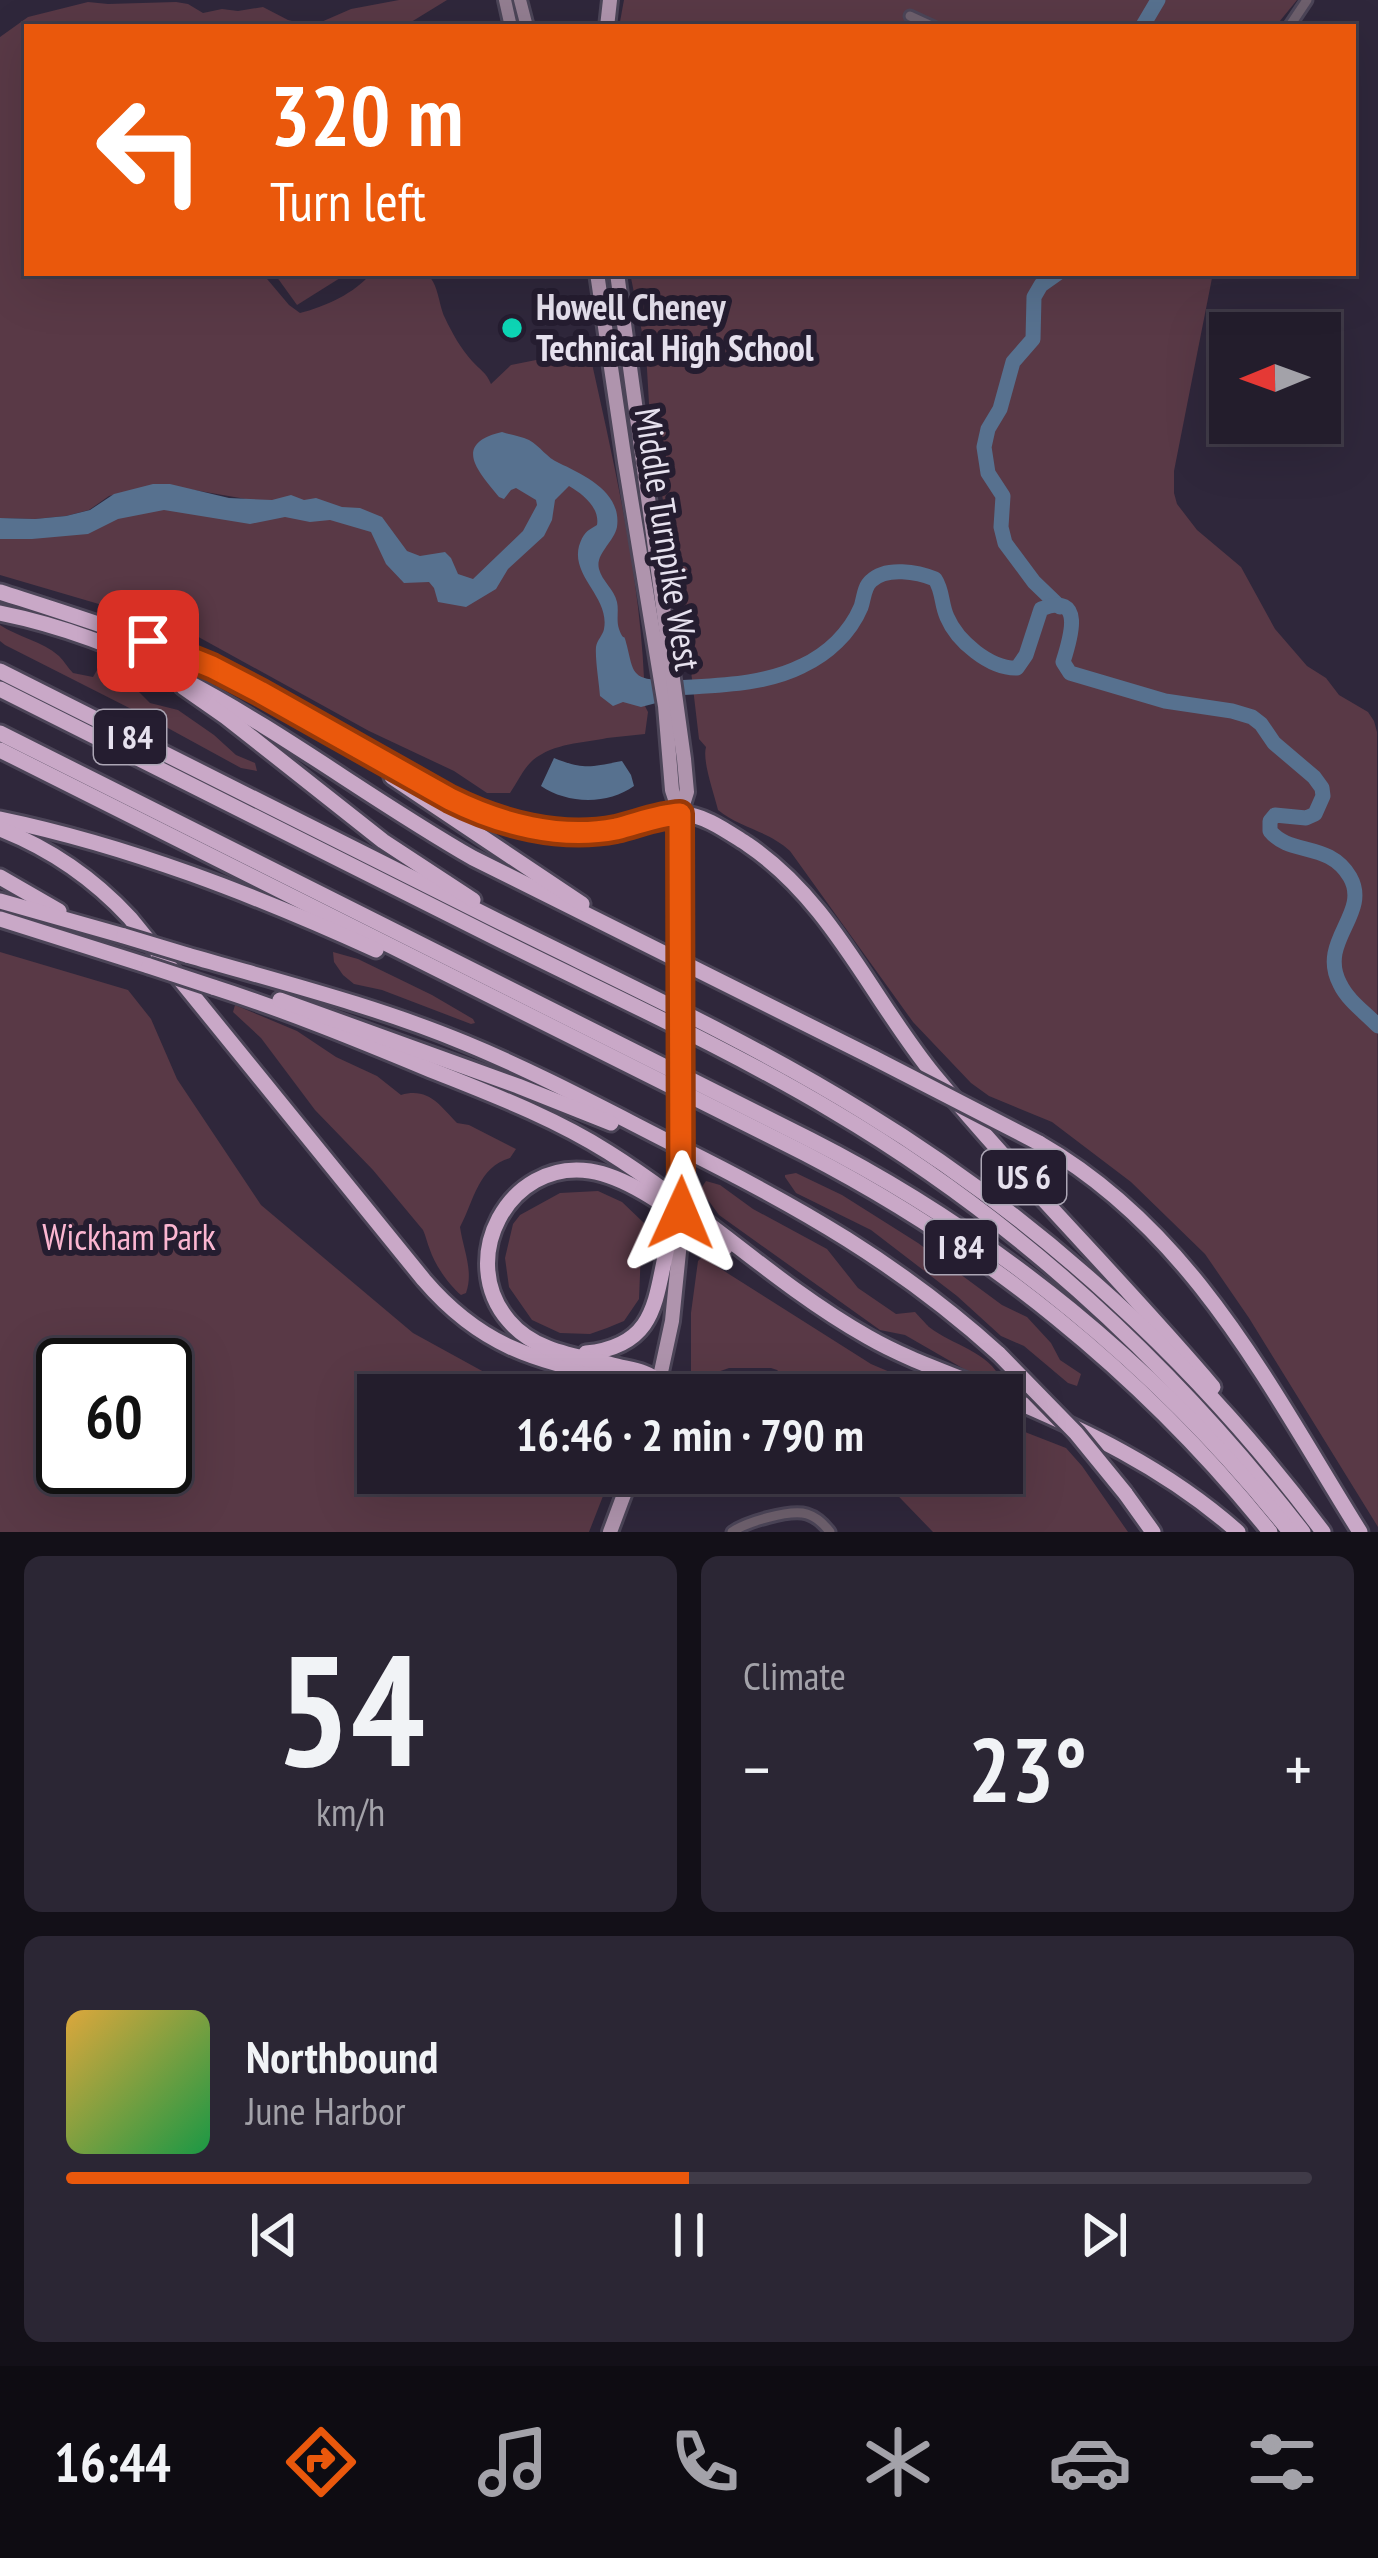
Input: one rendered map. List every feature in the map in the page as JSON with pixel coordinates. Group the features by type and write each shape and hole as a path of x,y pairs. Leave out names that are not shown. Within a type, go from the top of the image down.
{"highway":[{"path":"0,592 192,659 464,806 512,823 584,832 680,814"},
{"path":"0,613 68,630 163,667 229,703 473,858 874,1058 1079,1168 1130,1210 1204,1287 1360,1532"},
{"path":"123,652 212,707 383,841 469,896 498,921"},
{"name":"I 84","path":"0,671 779,1063 924,1151 1098,1287 1232,1421 1323,1532"},
{"path":"0,689 748,1064 877,1138 1006,1230 1128,1335 1232,1444 1303,1532"},
{"path":"323,729 578,902 656,949"},
{"path":"0,733 824,1146 911,1196 1006,1260 1124,1355 1219,1448 1290,1532"},
{"name":"I 84","path":"0,750 885,1198 968,1251 1062,1322 1205,1457 1270,1532"},
{"name":"US 6","path":"680,814 701,818 732,835 798,887 836,933 924,1063 1211,1384 1232,1421"},
{"path":"0,819 72,836 206,879 382,952 431,967"},
{"path":"0,829 69,864 130,918 424,1280 464,1321 539,1360 598,1374"},
{"path":"0,877 95,927"},
{"path":"0,901 388,1014 465,1042 792,1205 923,1290 999,1354 1063,1418 1153,1532"},
{"path":"0,916 208,980 518,1086 671,1151 701,1158"},
{"path":"208,980 567,1128 623,1161 829,1313"},
{"path":"646,1374 560,1352 526,1338 505,1317 490,1286 487,1257 492,1232 507,1204 536,1180 565,1171 597,1172 630,1186 805,1302 890,1348 1058,1419 1138,1459 1238,1532"},
{"path":"560,1352 604,1351 641,1330 656,1303 681,1213"}],"main road":[{"name":"Middle Turnpike West","path":"598,276 687,788 680,814 681,1213"},
{"name":"Middle Turnpike West","path":"617,276 626,323 648,558"},
{"path":"661,1374 672,1321 675,1239"},
{"path":"610,1532 624,1494"}],"street":[{"path":"910,16 927,24"},
{"path":"732,1532 743,1524 796,1512 811,1514 830,1532"}],"green space":[{"path":"399,0 447,0 408,24 317,24 351,9"},
{"path":"624,0 1297,0 1277,24 620,24"},
{"path":"88,2 176,2 203,13 263,7 304,24 24,24 24,276 265,276 300,313 339,298 368,276 428,276 454,335 491,384 511,365 572,349 589,350 633,571 648,712 645,734 550,750 529,764 510,793 487,793 454,771 369,731 184,629 0,575 0,536 122,506 257,501 159,484 109,496 89,510 66,516 0,518 0,37 28,17"},
{"path":"276,276 343,276 297,305"},
{"path":"631,276 1212,276 1174,471 1177,504 1197,530 1241,567 1275,629 1307,666 1326,678 1339,695 1368,712 1377,732 1378,1527 1205,1254 1131,1182 1052,1122 989,1096 971,1083 913,1022 790,851 718,810 706,747 699,739 691,671 676,625 684,591 667,550 666,516 651,438 646,352"},
{"path":"0,625 52,651 73,673 93,677 104,665 150,703 178,710 236,755 255,763 257,771 241,768 5,645 0,641"},
{"name":"Wickham Park","path":"0,952 128,990 151,1019 177,1079 261,1205 413,1333 489,1374 357,1374 357,1494 604,1494 589,1532 0,1532"},
{"path":"333,952 432,995 475,1023 354,984 334,962"},
{"path":"235,1005 297,1031 377,1076 401,1095 427,1096 457,1123 516,1149 484,1177 460,1227 468,1268 466,1293 461,1295 447,1280 423,1230 315,1110 261,1038 233,1012"},
{"path":"796,1173 842,1195 1002,1305 1027,1317 1060,1360 1081,1374 1077,1386 1024,1346 1001,1336 871,1230 796,1193 785,1175"},
{"path":"706,1181 720,1185 753,1209 827,1249 858,1288 896,1314 915,1312 929,1327 988,1362 998,1374 976,1374 905,1335 880,1330 719,1215 702,1187"},
{"path":"598,1191 622,1202 644,1223 639,1299 624,1321 590,1334 560,1333 532,1320 509,1287 505,1258 513,1224 520,1215 560,1193"},
{"path":"702,1257 871,1364 895,1374 781,1374 771,1368 729,1368 691,1374 691,1313"},
{"path":"1023,1431 1066,1448 1128,1532 933,1532 896,1494 1023,1494"}],"water":[{"path":"502,432 533,443 599,486 614,504 617,527 599,569 618,605 618,626 633,667 644,678 660,680 664,701 641,707 623,702 613,706 600,696 596,647 604,618 578,557 582,538 597,525 597,519 589,502 569,486 555,500 544,536 508,569 496,589 466,607 438,602 429,582 404,583 386,564 371,532 330,520 285,517 250,524 164,510 118,519 88,534 0,539 0,518 66,516 90,510 114,494 170,484 229,498 272,500 291,495 360,508 382,517 407,551 420,556 445,552 458,574 473,579 523,531 537,505 516,488 504,499 499,497 478,469 473,451 477,444"},
{"path":"554,758 588,766 622,761 634,786 612,797 588,800 551,792 541,786"}],"waterway":[{"path":"1144,24 1158,0"},
{"path":"1054,276 1034,297 1033,339 1013,362 984,447 988,473 1003,496 1005,543 1060,607"},
{"path":"663,689 752,681 812,661 844,634 869,583 885,573 935,579 958,635 986,659 1007,667 1017,668 1026,655 1041,609 1064,607 1072,620 1063,662 1070,673 1165,701 1252,717 1314,777 1323,796 1315,814 1306,818 1275,815 1270,831 1288,844 1331,858 1350,877 1354,903 1335,954 1335,969 1348,996 1378,1026"}],"place":[{"name":"Howell Cheney Technical High School","path":"512,328"}],"route":[{"path":"148,641 240,681 486,815 538,828 584,832 680,814 681,1213"}]}
